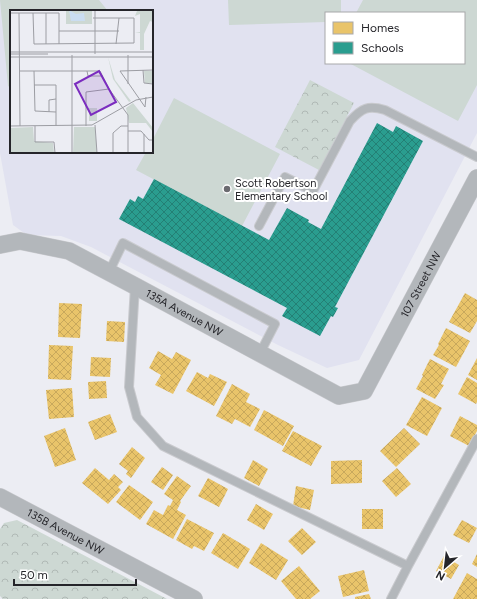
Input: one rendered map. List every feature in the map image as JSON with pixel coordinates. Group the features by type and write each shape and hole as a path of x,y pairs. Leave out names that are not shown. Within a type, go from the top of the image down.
{"street":[{"name":"107 Street NW","path":"364,391 477,178"},
{"name":"135A Avenue NW","path":"0,245 20,241 69,251 339,396 364,391"},
{"name":"135B Avenue NW","path":"0,498 194,599"}],"lane":[{"path":"259,226 285,176 313,191 350,121 356,114 364,109 374,107 385,110 477,157"},
{"path":"109,272 123,243 268,320 275,324 260,353"},
{"path":"135,286 129,387 137,417 163,446 408,566"},
{"path":"392,599 408,566 477,439"}],"shaded area":[{"name":"Scott Robertson Elementary School","path":"0,0 477,0 477,133 359,360 327,368 278,345 91,247 61,236 27,235 13,225 0,153"}],"green space":[{"path":"0,0 99,0 107,10 10,10 10,87 8,86"},
{"path":"228,0 341,0 341,12 325,12 325,22 229,25"},
{"path":"363,0 477,0 477,85 458,121 351,64 465,64 465,12 357,12"},
{"path":"310,80 354,103 319,170 275,147"},
{"path":"174,98 280,154 242,226 136,170 145,153 153,153 153,139"},
{"path":"17,520 167,599 3,599 0,596 0,529 4,523"}],"building: Homes":[{"path":"465,293 477,300 477,321 470,333 449,322"},
{"path":"59,303 82,304 80,338 58,337"},
{"path":"107,321 125,322 124,342 106,341"},
{"path":"446,328 470,341 456,367 433,355"},
{"path":"49,345 73,346 71,380 48,379"},
{"path":"158,351 172,359 176,352 191,360 173,394 155,385 161,375 149,368"},
{"path":"91,357 111,358 110,377 90,376"},
{"path":"477,358 477,380 468,375"},
{"path":"430,359 449,369 441,384 444,385 435,399 416,389"},
{"path":"197,372 208,378 210,374 227,382 214,406 186,391"},
{"path":"467,377 477,383 476,404 458,394"},
{"path":"106,381 107,398 89,399 88,382"},
{"path":"232,384 250,394 246,402 260,409 250,427 235,419 232,424 216,416"},
{"path":"72,388 74,417 49,419 46,390"},
{"path":"422,397 442,408 427,436 406,425"},
{"path":"264,410 294,426 283,446 254,430"},
{"path":"110,414 117,432 95,440 88,422"},
{"path":"460,416 477,425 477,431 469,446 450,436"},
{"path":"65,428 76,460 55,467 44,436"},
{"path":"404,428 420,444 396,467 380,451"},
{"path":"293,431 322,446 311,466 282,451"},
{"path":"132,447 145,458 131,478 126,474 128,471 119,464"},
{"path":"253,460 268,469 259,486 244,478"},
{"path":"362,460 362,483 331,484 331,461"},
{"path":"162,467 173,475 163,490 151,482"},
{"path":"95,468 109,480 114,474 123,482 118,487 121,490 108,504 82,483"},
{"path":"397,468 411,484 396,497 382,481"},
{"path":"177,476 191,486 180,501 181,502 177,510 186,515 173,539 146,524 154,510 163,515 168,505 170,506 173,500 164,494"},
{"path":"208,478 228,489 219,507 198,496"},
{"path":"129,485 153,502 140,520 116,502"},
{"path":"296,486 314,490 310,510 293,506"},
{"path":"256,504 273,514 264,530 247,520"},
{"path":"362,509 383,509 383,529 362,529"},
{"path":"187,519 214,533 204,551 194,546 192,549 176,540"},
{"path":"462,520 477,528 469,543 453,535"},
{"path":"302,528 316,542 302,555 288,541"},
{"path":"223,533 250,549 238,569 211,553"},
{"path":"261,543 288,560 276,580 249,563"},
{"path":"477,554 477,567 472,564"},
{"path":"444,556 459,565 451,579 436,571"},
{"path":"299,566 320,591 310,599 296,599 281,581"},
{"path":"364,570 369,591 343,597 338,576"},
{"path":"467,573 477,579 477,599 453,599"},
{"path":"369,594 371,599 355,599 355,597"}],"building: Schools":[{"path":"377,123 393,132 396,126 423,141 335,307 338,308 333,317 331,316 320,336 282,316 287,308 119,219 130,199 135,202 138,196 143,199 154,179 269,240 287,208 309,220 308,222 321,229"}],"place":[{"name":"Scott Robertson Elementary School","path":"227,189"}]}
